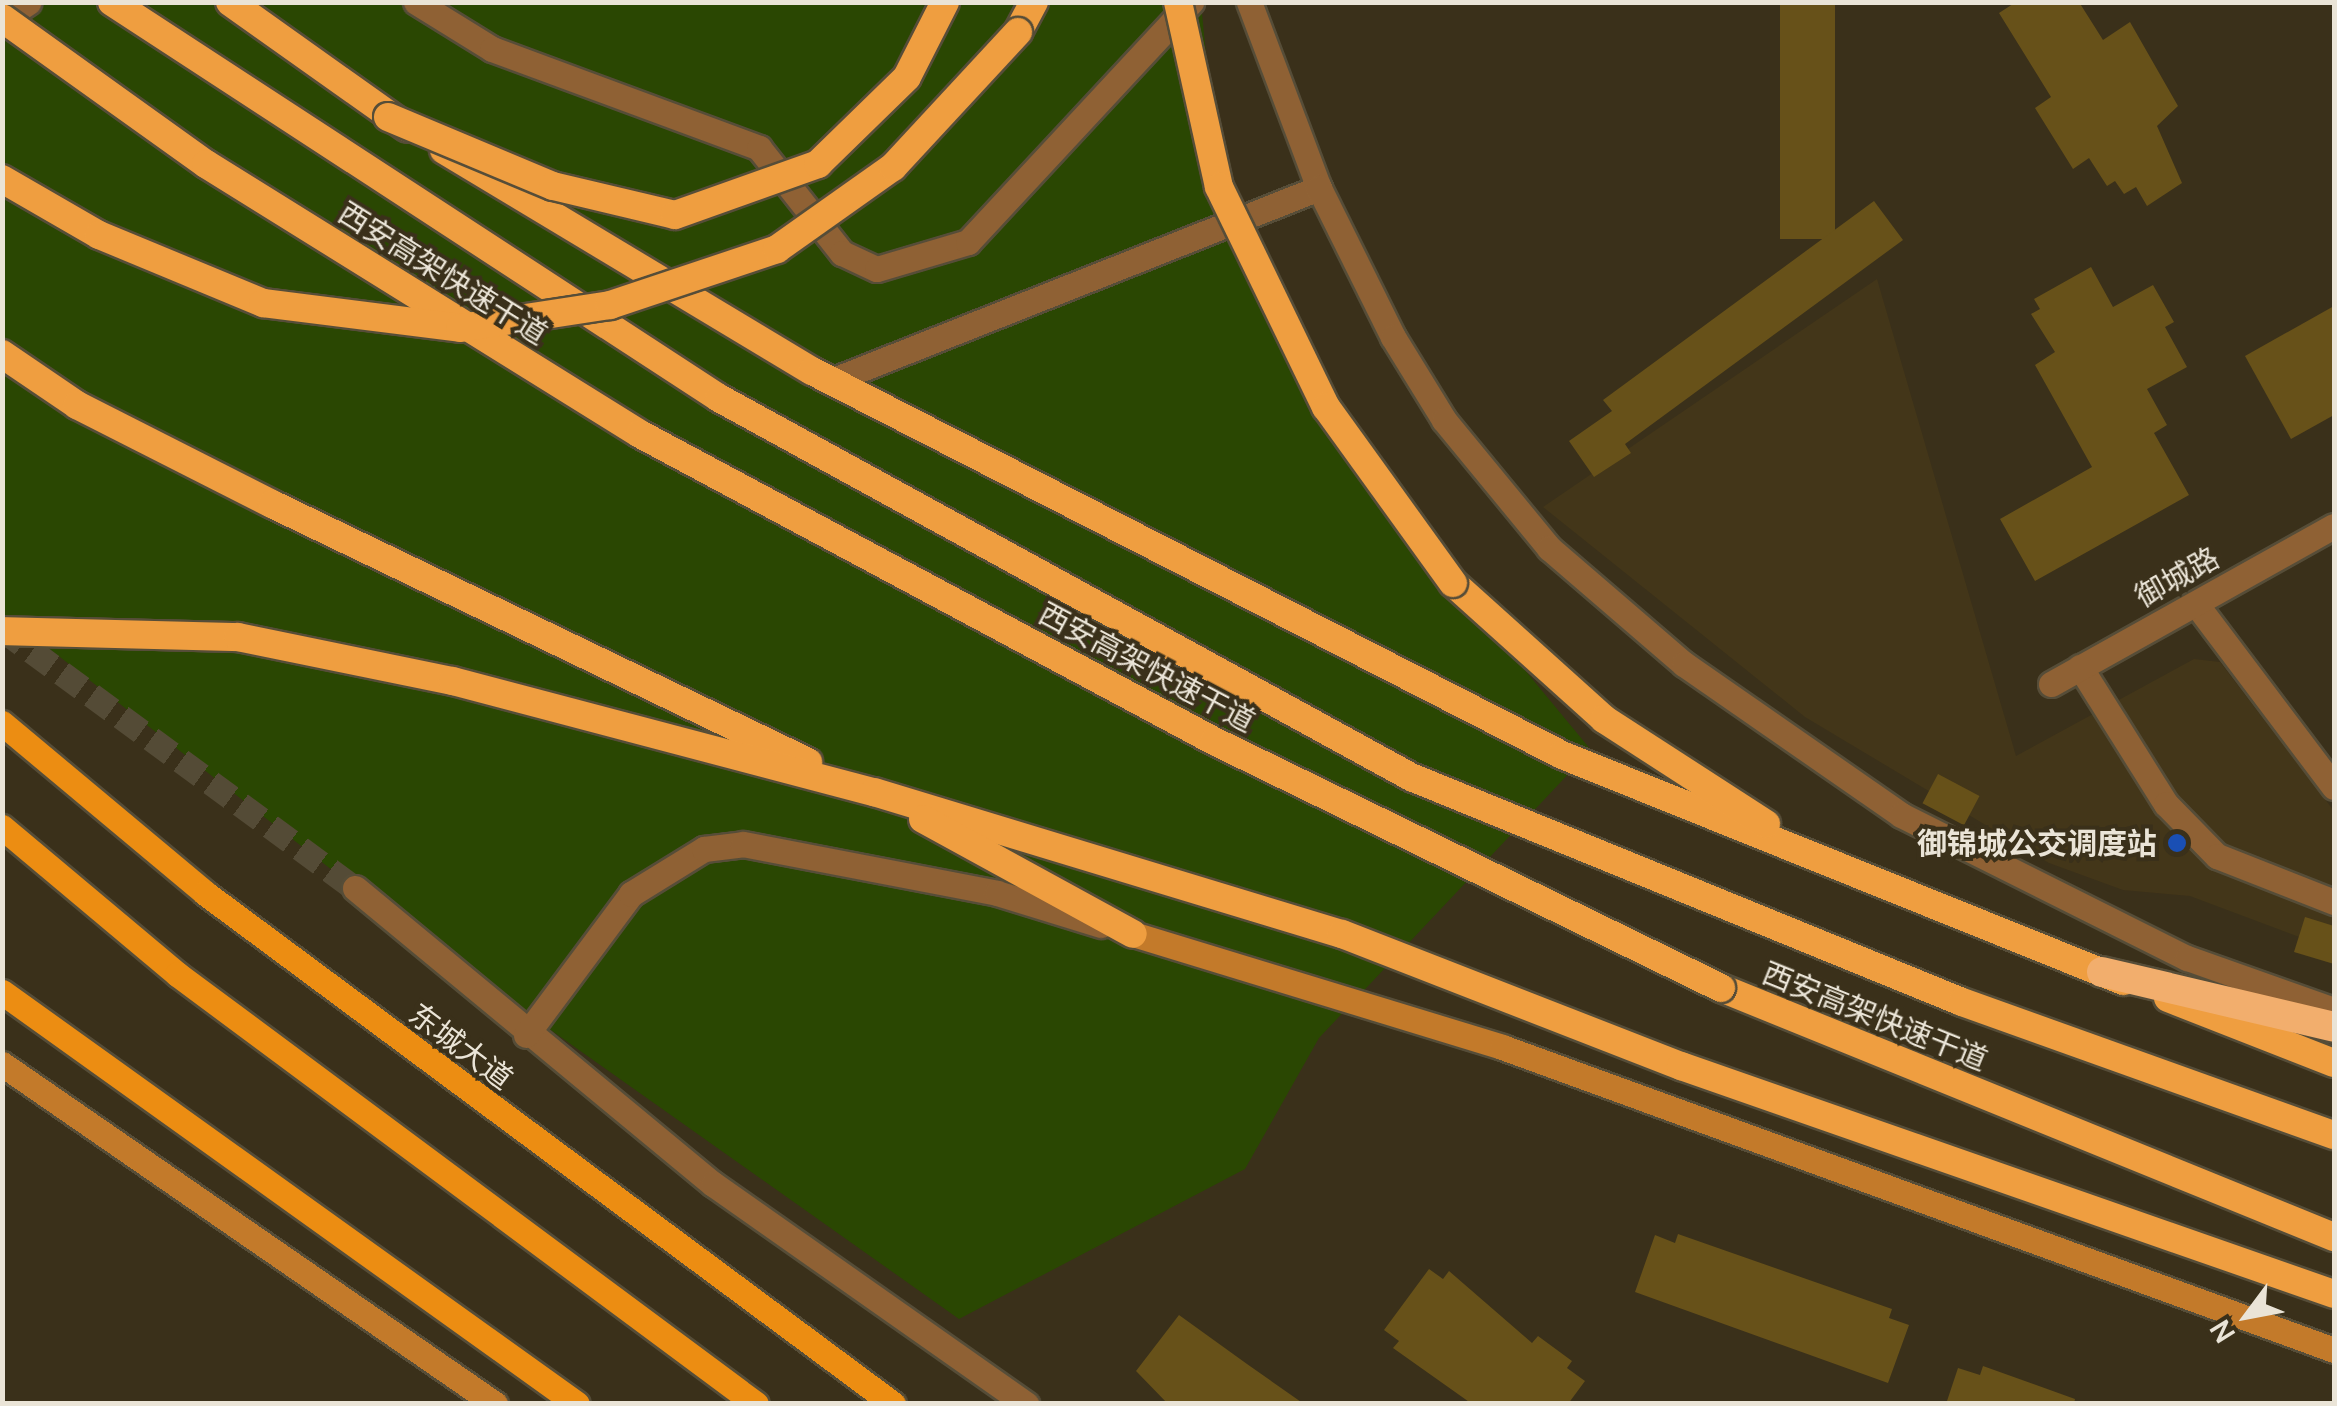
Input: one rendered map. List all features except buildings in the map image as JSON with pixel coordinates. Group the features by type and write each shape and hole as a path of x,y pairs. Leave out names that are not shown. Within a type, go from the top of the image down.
{"highway":[{"name":"西安高架快速干道","path":"112,2 719,398 1411,777 1757,920 2334,1135"},
{"path":"230,2 388,117 831,381 1562,755 2334,1063"},
{"path":"388,117 552,186 675,215 818,164 907,77 945,2"},
{"path":"2,179 99,235 264,303 460,328 610,305 777,249 806,229 893,166 1018,32 1034,2"},
{"path":"1178,2 1219,186 1326,407 1453,583 1604,720 1822,860"},
{"name":"西安高架快速干道","path":"2,19 206,164 640,434 1214,741 1721,988 2334,1236"},
{"path":"2,354 77,404 874,792 1133,934"},
{"path":"2,631 238,637 453,681 874,792 1342,934 1681,1066 2334,1294"},
{"path":"2102,972 2334,1028"}],"main road":[{"name":"东城大道","path":"2,723 205,893 893,1404"},
{"path":"2,827 176,974 756,1404"},
{"path":"1133,934 1502,1046 2334,1350"},
{"path":"2,992 577,1404"},
{"path":"2,1064 495,1404"}],"street":[{"path":"2,19 29,2"},
{"path":"416,2 492,49 760,148 842,253 877,269 968,242 1190,2"},
{"path":"1249,2 1318,188 1393,337 1506,503 1684,664 1901,815 2008,873 2187,958 2334,1010"},
{"path":"831,381 1318,188"},
{"name":"御城路","path":"2051,684 2334,526"},
{"path":"2196,604 2334,786"},
{"path":"2080,667 2166,804 2217,856 2334,902"},
{"path":"526,1035 647,878 723,845 997,893 1133,934"},
{"path":"355,888 526,1035 713,1184 1026,1404"}],"shaded area":[{"name":"御锦城公交调度站","path":"1877,279 2016,756 2194,659 2220,662 2334,811 2334,950 2190,896 2123,890 2049,863 1805,717 1543,507"}],"green space":[{"path":"3,3 1201,3 1219,187 1326,407 1453,583 1591,750 1319,1038 1245,1169 959,1319 401,924 28,632 3,633"}],"tunnel":[{"path":"2,629 355,888"}],"place":[{"name":"御锦城公交调度站","path":"2177,843"}]}
